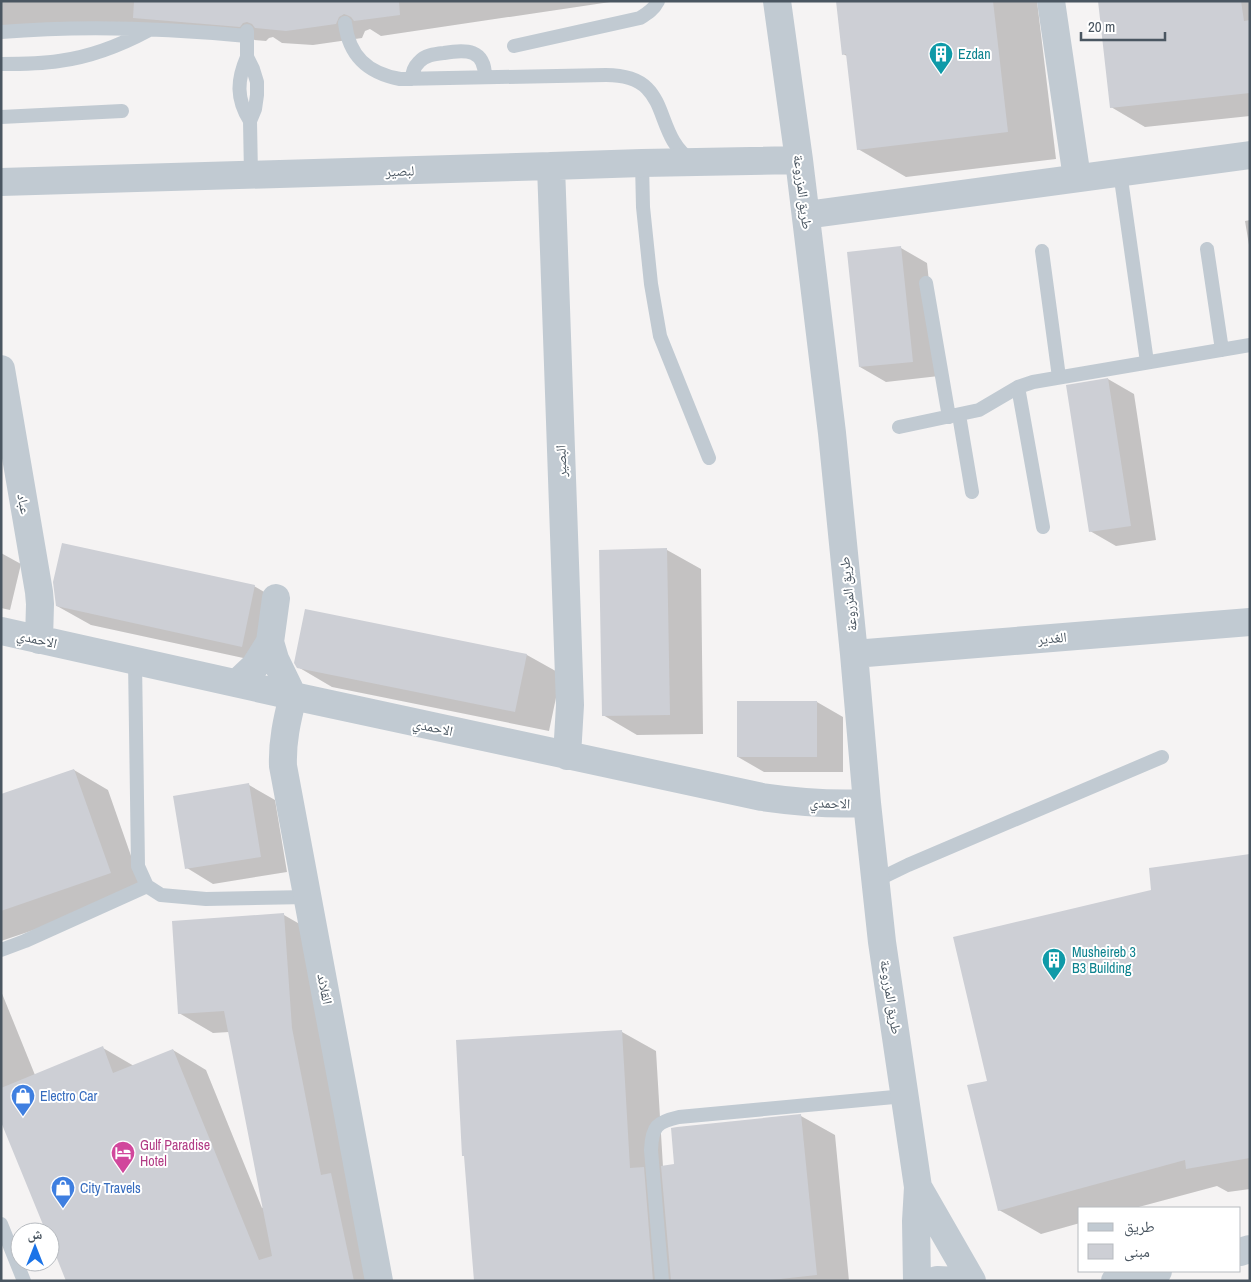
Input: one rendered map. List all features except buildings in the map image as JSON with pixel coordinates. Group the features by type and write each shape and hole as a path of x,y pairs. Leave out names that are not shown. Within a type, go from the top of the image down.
{"street":[{"name":"طريق المزروعة","path":"777,1 800,160 832,433 854,654 866,803 882,942 918,1188 916,1221 917,1281"},
{"path":"1051,1 1078,178"},
{"path":"806,215 1250,154"},
{"name":"لبصير","path":"1,182 800,160"},
{"name":"البصير","path":"551,166 570,705 567,756"},
{"name":"عباد","path":"1,369 40,604 39,640"},
{"path":"276,598 270,642 275,659 292,696"},
{"name":"الغدير","path":"854,654 1250,622"},
{"name":"الاحمدي","path":"1,631 567,756 762,797 842,805 866,803"},
{"path":"237,683 255,666 270,642"},
{"name":"القلائد","path":"292,696 284,735 283,766 379,1281"},
{"name":"طريق المزروعة","path":"918,1188 972,1281"},
{"path":"1115,1281 1154,1272"},
{"path":"934,1281 959,1281"}],"lane":[{"path":"514,46 640,18 648,13 658,1"},
{"path":"345,23 346,35 358,56 366,65 387,77 400,79 606,75 629,77 640,82 656,99 673,140 683,155 694,162"},
{"path":"1,32 55,29 151,29 247,34 247,56 240,78 239,89 242,106 250,122 251,175"},
{"path":"1,64 43,63 83,56 122,43 151,29"},
{"path":"412,79 412,72 420,60 432,55 462,50 470,51 477,56 482,62 485,77"},
{"path":"1,117 122,111"},
{"path":"642,163 651,284 660,336 709,458"},
{"path":"1120,172 1147,362"},
{"path":"1207,250 1222,350"},
{"path":"1042,251 1059,377"},
{"path":"926,283 972,492"},
{"path":"899,427 979,410 1018,387 1033,382 1250,345"},
{"path":"1018,387 1043,527"},
{"path":"135,661 138,866 148,886 161,895 206,899 308,897"},
{"path":"875,881 1162,756"},
{"path":"1,950 148,886"},
{"path":"662,1281 651,1150 656,1127 665,1120 679,1117 905,1096"},
{"path":"1,1224 24,1281"}],"place":[{"name":"Ezdan","path":"941,75"},
{"name":"Musheireb 3 B3 Building","path":"1054,981"},
{"name":"Electro Car","path":"23,1117"},
{"name":"Gulf Paradise Hotel","path":"123,1174"},
{"name":"City Travels","path":"63,1209"}]}
